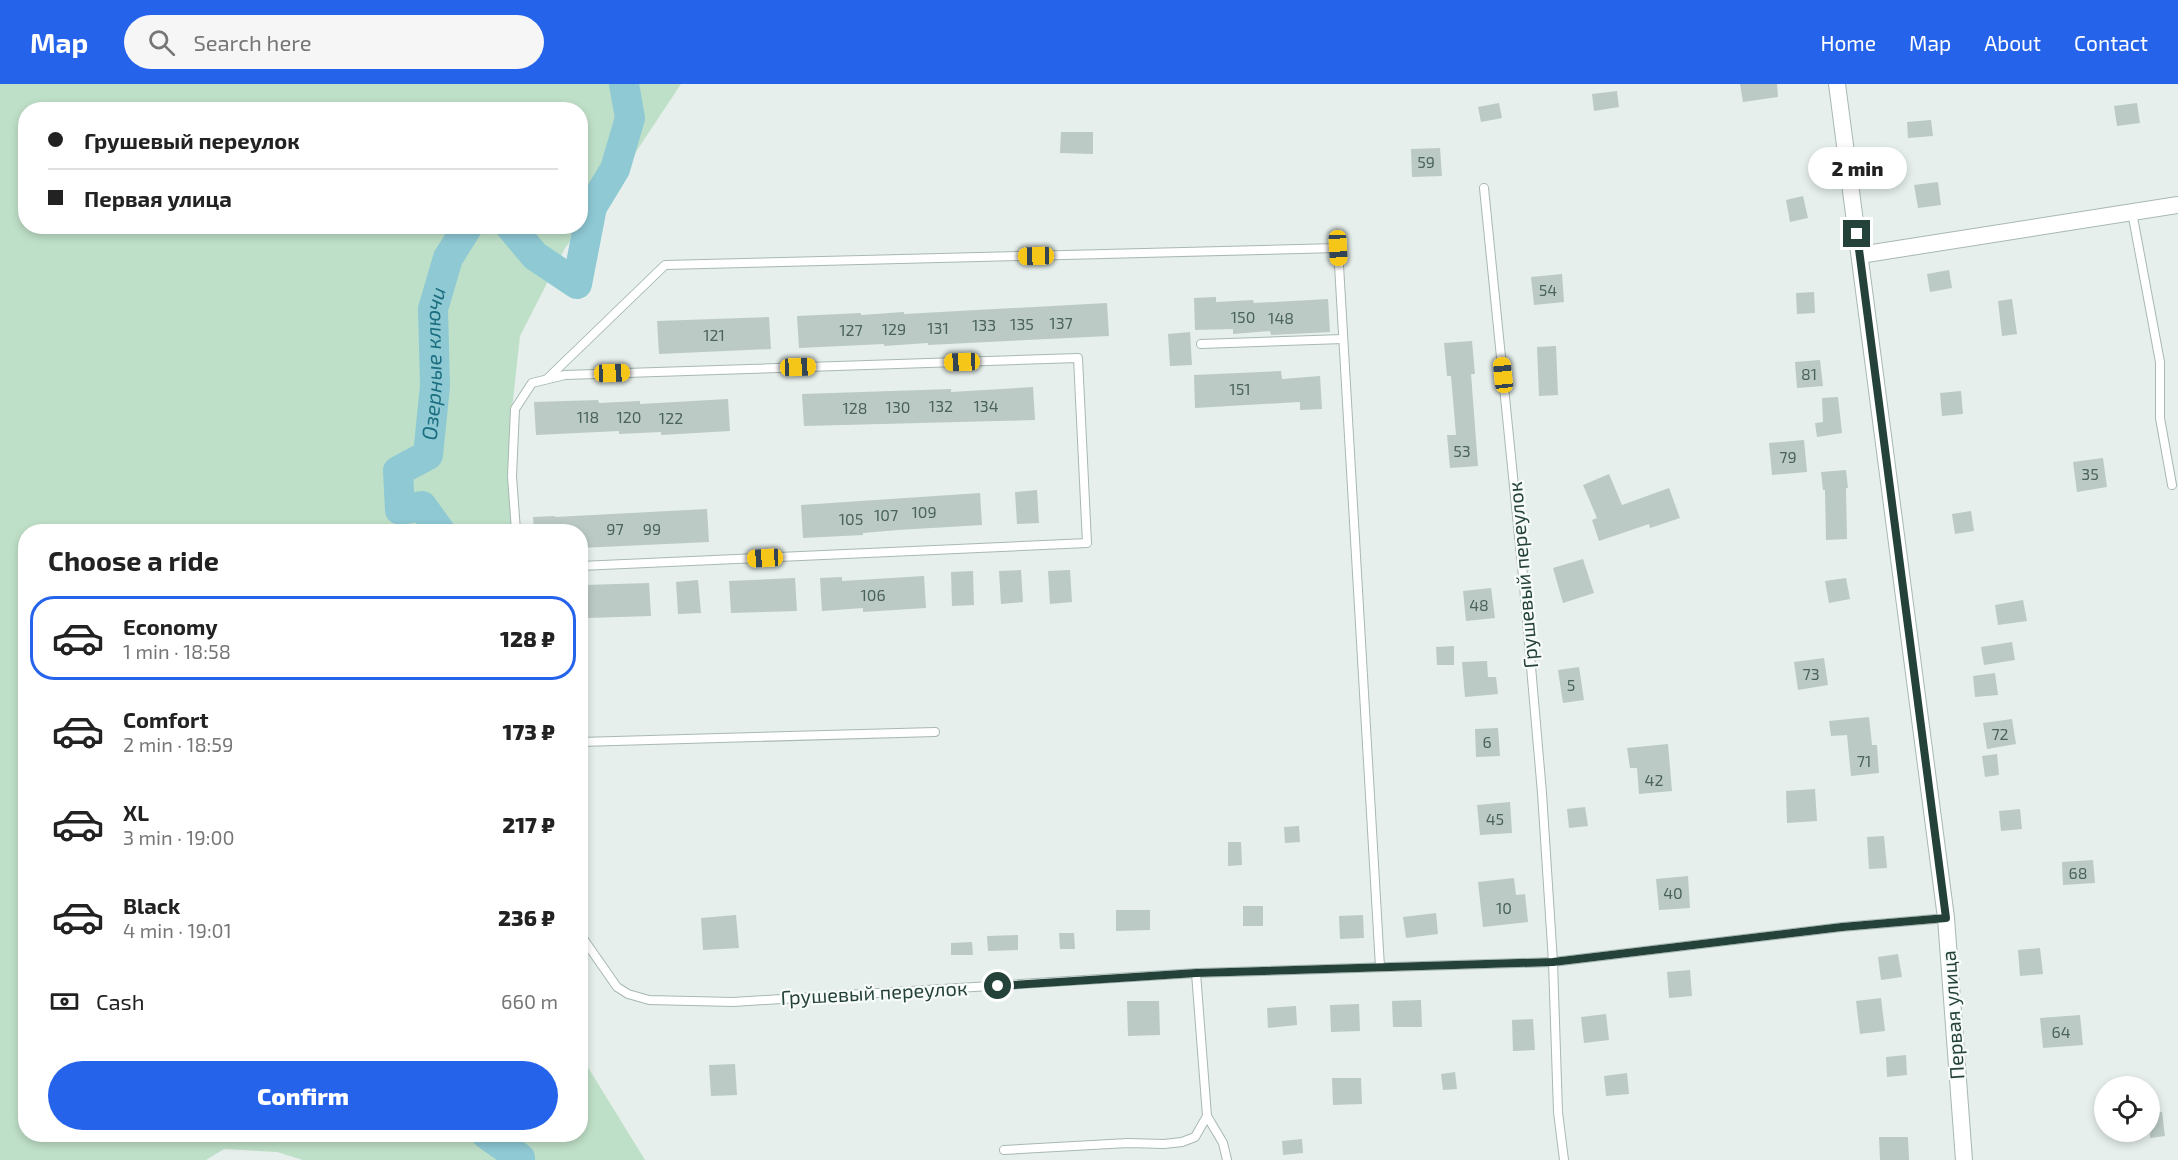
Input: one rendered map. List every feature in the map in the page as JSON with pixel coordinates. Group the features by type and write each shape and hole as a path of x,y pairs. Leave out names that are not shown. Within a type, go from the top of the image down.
{"street":[{"name":"Первая улица","path":"1837,84 1946,918 1964,1160"},
{"path":"1860,255 2178,205"}],"lane":[{"name":"Грушевый переулок","path":"1484,188 1524,586 1542,793 1553,962 1558,1112 1564,1160"},
{"path":"2132,212 2160,362 2160,418 2172,485"},
{"path":"547,379 665,265 1338,248 1380,967"},
{"path":"1201,344 1343,339"},
{"path":"515,524 512,476 514,409 532,383 565,375 1078,358 1087,543 588,566"},
{"path":"588,742 935,732"},
{"name":"Грушевый переулок","path":"588,945 617,987 628,994 649,1000 733,1002 1196,973 1553,962 1842,927 1946,918"},
{"path":"1196,973 1208,1116 1223,1143 1227,1160"},
{"path":"1004,1150 1182,1142 1195,1137 1208,1116"}],"green space":[{"path":"0,84 681,84 614,185 588,218 588,102 18,102 18,234 576,234 565,248 520,336 509,436 515,524 18,524 18,1142 588,1142 588,1067 645,1160 303,1160 277,1152 224,1149 206,1160 0,1160"}],"building":[{"path":"1740,84 1777,84 1778,97 1743,102"},
{"path":"1617,91 1619,107 1594,111 1592,94"},
{"path":"1499,103 1502,118 1481,122 1478,107"},
{"path":"2137,103 2140,123 2117,126 2114,106"},
{"path":"1931,120 1933,136 1908,138 1907,122"},
{"path":"1061,132 1093,132 1093,154 1060,153"},
{"path":"1440,148 1442,176 1412,177 1411,149"},
{"path":"1938,182 1941,205 1918,208 1914,185"},
{"path":"1803,196 1808,218 1790,222 1786,200"},
{"path":"1949,270 1952,288 1930,292 1927,274"},
{"path":"1562,274 1564,302 1534,305 1531,277"},
{"path":"1814,292 1815,313 1797,314 1796,293"},
{"path":"1216,297 1216,302 1253,300 1254,303 1328,299 1330,332 1271,335 1270,331 1233,334 1233,329 1195,330 1194,298"},
{"path":"2012,299 2017,334 2002,336 1998,301"},
{"path":"1107,303 1109,336 928,345 928,343 884,346 884,344 799,348 797,316 904,312 904,314"},
{"path":"769,317 771,349 659,354 657,321"},
{"path":"1190,332 1192,365 1170,366 1168,334"},
{"path":"1472,341 1475,374 1471,374 1478,466 1450,468 1447,435 1456,435 1451,376 1447,376 1444,343"},
{"path":"1556,346 1558,395 1539,396 1537,347"},
{"path":"1820,360 1823,386 1797,388 1795,362"},
{"path":"1281,371 1282,379 1320,376 1322,409 1300,410 1300,402 1195,408 1194,375"},
{"path":"1033,387 1035,420 804,426 802,394 951,389 951,392"},
{"path":"1961,391 1963,414 1942,416 1940,393"},
{"path":"1838,397 1842,433 1817,437 1815,423 1823,422 1822,398"},
{"path":"728,399 730,431 661,435 661,432 619,434 619,431 536,435 534,402 598,400 599,403 640,401 640,404"},
{"path":"1804,440 1807,472 1772,475 1769,443"},
{"path":"2103,458 2107,487 2077,492 2073,462"},
{"path":"1846,470 1847,539 1826,540 1825,490 1823,490 1821,472"},
{"path":"1609,474 1622,505 1669,488 1680,518 1650,528 1649,524 1599,541 1592,520 1597,518 1583,485"},
{"path":"1037,490 1039,523 1017,524 1015,492"},
{"path":"980,493 982,525 803,538 801,505"},
{"path":"707,509 709,542 588,548 588,524 534,524 533,517"},
{"path":"1971,511 1974,531 1955,534 1952,514"},
{"path":"1583,559 1594,593 1563,603 1553,568"},
{"path":"1021,570 1023,602 1001,604 999,571"},
{"path":"1070,570 1072,602 1050,604 1048,571"},
{"path":"973,571 974,605 952,606 951,572"},
{"path":"924,576 926,608 863,612 863,608 822,611 820,578 842,577 842,581"},
{"path":"795,578 797,611 731,613 729,581"},
{"path":"1846,578 1850,599 1829,603 1825,581"},
{"path":"698,580 701,613 678,614 676,582"},
{"path":"649,583 651,616 588,618 588,585"},
{"path":"1491,588 1495,618 1466,621 1463,591"},
{"path":"2023,600 2027,621 1998,625 1995,605"},
{"path":"2012,642 2015,660 1984,665 1981,647"},
{"path":"1454,646 1454,665 1437,665 1436,647"},
{"path":"1824,658 1828,685 1798,690 1794,662"},
{"path":"1487,661 1488,677 1496,677 1498,694 1465,697 1462,662"},
{"path":"1579,667 1584,700 1563,703 1558,670"},
{"path":"1995,673 1998,695 1975,697 1973,676"},
{"path":"1869,717 1872,745 1877,745 1879,773 1851,776 1847,735 1831,736 1829,721"},
{"path":"2012,719 2016,744 1987,749 1983,723"},
{"path":"1498,728 1500,756 1476,757 1475,729"},
{"path":"1668,744 1672,791 1639,794 1637,768 1630,768 1627,748"},
{"path":"1997,754 1999,775 1985,777 1982,756"},
{"path":"1815,789 1817,821 1787,823 1786,791"},
{"path":"1510,802 1512,833 1480,835 1477,805"},
{"path":"1585,807 1588,826 1569,828 1567,809"},
{"path":"2020,809 2022,829 2001,831 1999,811"},
{"path":"1299,826 1300,842 1285,843 1284,827"},
{"path":"1884,836 1887,868 1869,869 1867,837"},
{"path":"1228,842 1241,842 1242,865 1228,866"},
{"path":"2093,860 2095,883 2063,885 2062,862"},
{"path":"1688,876 1690,908 1659,910 1656,879"},
{"path":"1514,878 1516,895 1525,894 1528,922 1483,927 1478,882"},
{"path":"1243,906 1263,906 1263,926 1243,926"},
{"path":"1116,910 1150,910 1150,930 1116,931"},
{"path":"1436,913 1438,934 1406,938 1403,917"},
{"path":"736,915 739,948 703,950 701,918"},
{"path":"1363,915 1364,938 1340,939 1339,916"},
{"path":"1059,933 1074,933 1075,949 1060,949"},
{"path":"1018,935 1018,950 988,951 987,936"},
{"path":"972,942 973,955 951,955 951,943"},
{"path":"2040,948 2043,974 2020,976 2018,950"},
{"path":"1898,954 1902,977 1881,980 1878,957"},
{"path":"1690,970 1692,996 1669,998 1667,972"},
{"path":"1881,998 1885,1031 1860,1034 1856,1001"},
{"path":"1421,1000 1422,1027 1393,1027 1392,1001"},
{"path":"1127,1001 1159,1001 1160,1035 1128,1036"},
{"path":"1359,1004 1360,1031 1331,1032 1330,1005"},
{"path":"1296,1006 1297,1025 1268,1028 1267,1008"},
{"path":"1606,1014 1609,1040 1584,1043 1581,1017"},
{"path":"2080,1015 2083,1045 2043,1048 2040,1018"},
{"path":"1533,1019 1535,1050 1513,1051 1512,1020"},
{"path":"1906,1055 1907,1075 1887,1077 1886,1057"},
{"path":"735,1064 737,1095 711,1096 709,1065"},
{"path":"1455,1072 1457,1089 1443,1090 1441,1074"},
{"path":"1627,1073 1629,1094 1606,1096 1604,1076"},
{"path":"1332,1078 1361,1078 1362,1104 1333,1105"},
{"path":"2160,1112 2162,1112 2165,1136 2160,1137"},
{"path":"1879,1137 1908,1137 1909,1160 1880,1160"},
{"path":"1302,1139 1303,1153 1283,1155 1282,1141"}],"waterway":[{"name":"Озерные ключи","path":"588,228 592,207 615,169 630,118 624,84"},
{"name":"Озерные ключи","path":"435,524 422,506 400,510 398,471 428,455 435,386 433,309 448,258 463,234"},
{"name":"Озерные ключи","path":"517,234 535,256 577,284 587,234"},
{"name":"Озерные ключи","path":"497,1142 520,1158 519,1160"}],"route":[{"path":"998,986 1196,973 1553,962 1842,927 1946,918 1857,234"}]}
